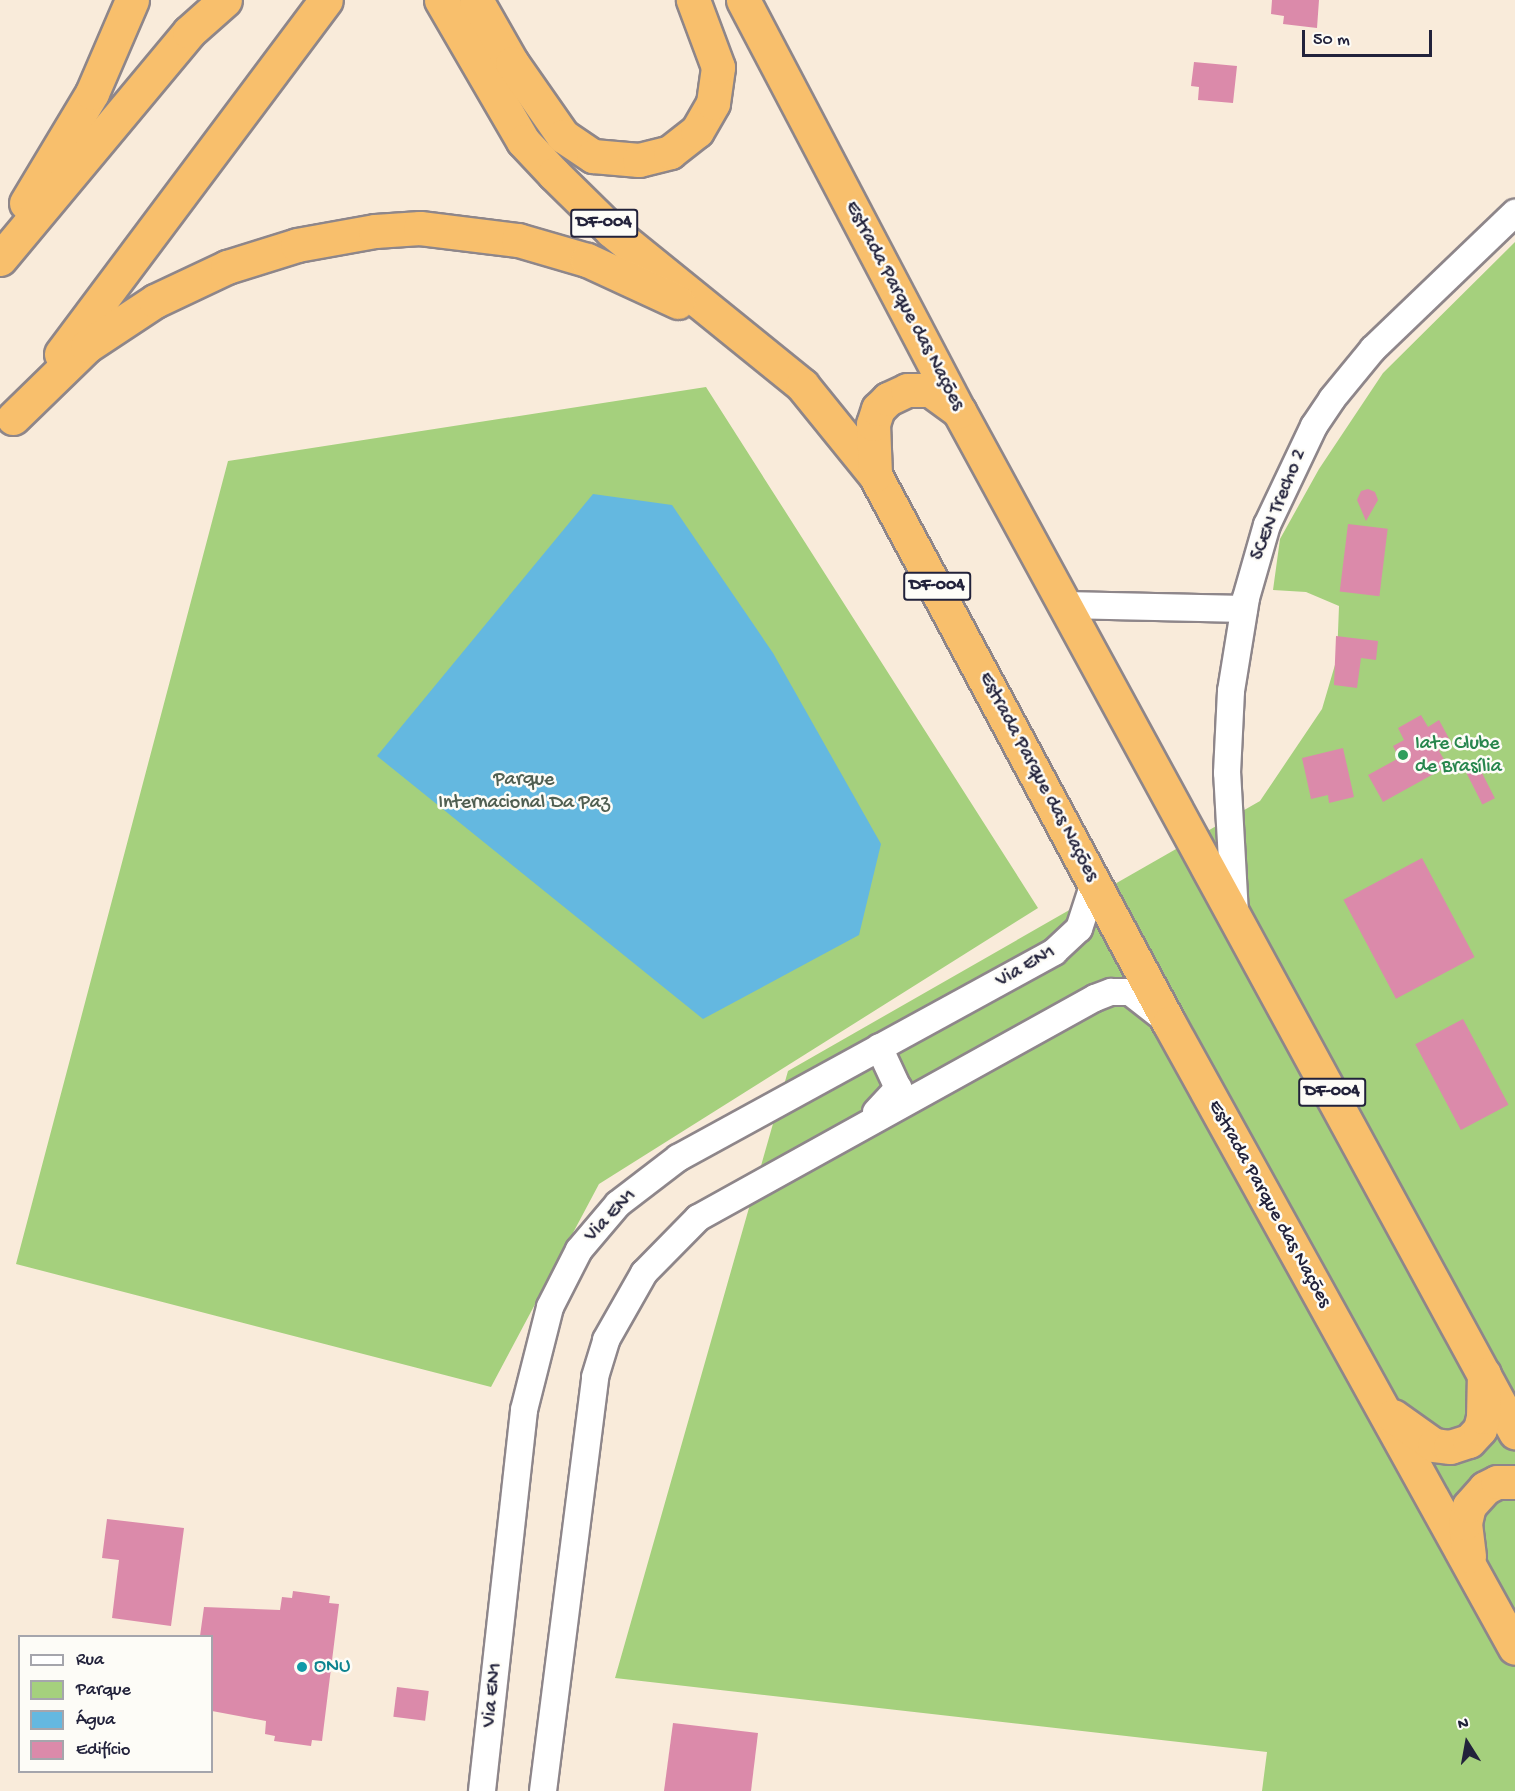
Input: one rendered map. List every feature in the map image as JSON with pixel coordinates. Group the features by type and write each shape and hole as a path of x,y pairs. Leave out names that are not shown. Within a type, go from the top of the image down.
{"highway":[{"path":"0,246 92,93 132,0"},
{"path":"0,259 189,32 225,0"},
{"path":"326,0 13,418 87,346 155,301 227,267 297,245 375,231 420,228 518,240 587,260 730,326"},
{"name":"Estrada Parque das Nações","path":"441,0 524,141 612,231 802,385 874,475 1169,1023 1515,1648"},
{"path":"476,0 512,63 563,136 593,156 639,160 670,152 697,131 713,103 718,67 693,0"},
{"name":"Estrada Parque das Nações","path":"743,0 958,411 1235,914 1515,1432"},
{"path":"874,475 873,424 878,409 888,399 907,390 930,390 958,411"},
{"path":"1383,1407 1429,1443 1461,1445 1480,1429 1484,1371"},
{"path":"1471,1565 1465,1532 1469,1506 1485,1488 1497,1482 1515,1482"}],"street":[{"name":"SCEN Trecho 2","path":"1235,914 1228,734 1244,609 1255,563 1282,488 1332,399 1373,349 1515,213"},
{"path":"1066,605 1244,609"},
{"name":"Via EN1","path":"482,1791 524,1410 541,1334 560,1285 579,1250 599,1225 646,1181 714,1136 1054,952 1079,929 1094,883"},
{"path":"543,1791 587,1419 606,1341 644,1273 698,1218 1103,994 1130,992 1169,1023"},
{"path":"853,1133 898,1088 879,1047"}],"green space":[{"path":"1515,242 1515,1791 1262,1791 1267,1752 615,1678 788,1071 1260,801 1322,709 1337,658 1339,606 1306,592 1273,590 1280,539 1319,469 1383,373"},
{"name":"Parque Internacional Da Paz","path":"706,387 1038,908 599,1184 491,1387 16,1264 228,461"}],"water":[{"path":"593,494 672,505 773,653 881,844 859,935 703,1019 377,756"}],"building":[{"path":"1272,0 1319,0 1317,28 1283,24 1284,16 1271,14"},
{"path":"1194,62 1237,66 1233,103 1198,100 1199,87 1191,86"},
{"path":"1368,489 1375,492 1378,500 1366,521 1357,500 1361,491"},
{"path":"1348,524 1388,529 1379,596 1340,591"},
{"path":"1336,636 1378,641 1376,660 1361,658 1357,688 1334,685"},
{"path":"1421,715 1428,727 1439,720 1452,744 1439,751 1448,766 1383,802 1368,775 1399,758 1393,746 1404,740 1398,728"},
{"path":"1343,748 1354,797 1329,803 1328,795 1311,799 1302,758"},
{"path":"1479,767 1495,798 1482,805 1467,773"},
{"path":"1422,858 1475,957 1396,999 1343,900"},
{"path":"1463,1019 1509,1105 1461,1130 1415,1044"},
{"path":"107,1519 184,1528 171,1626 112,1618 119,1560 102,1558"},
{"name":"ONU","path":"293,1591 330,1596 329,1603 339,1604 322,1741 312,1740 311,1746 274,1741 275,1736 265,1734 266,1721 213,1711 213,1635 200,1635 204,1607 280,1610 282,1597 292,1598"},
{"path":"397,1687 429,1691 425,1721 393,1717"},
{"path":"673,1723 758,1733 751,1791 664,1791"}],"place":[{"name":"Iate Clube de Brasília","path":"1403,755"},
{"name":"ONU","path":"302,1667"}]}
